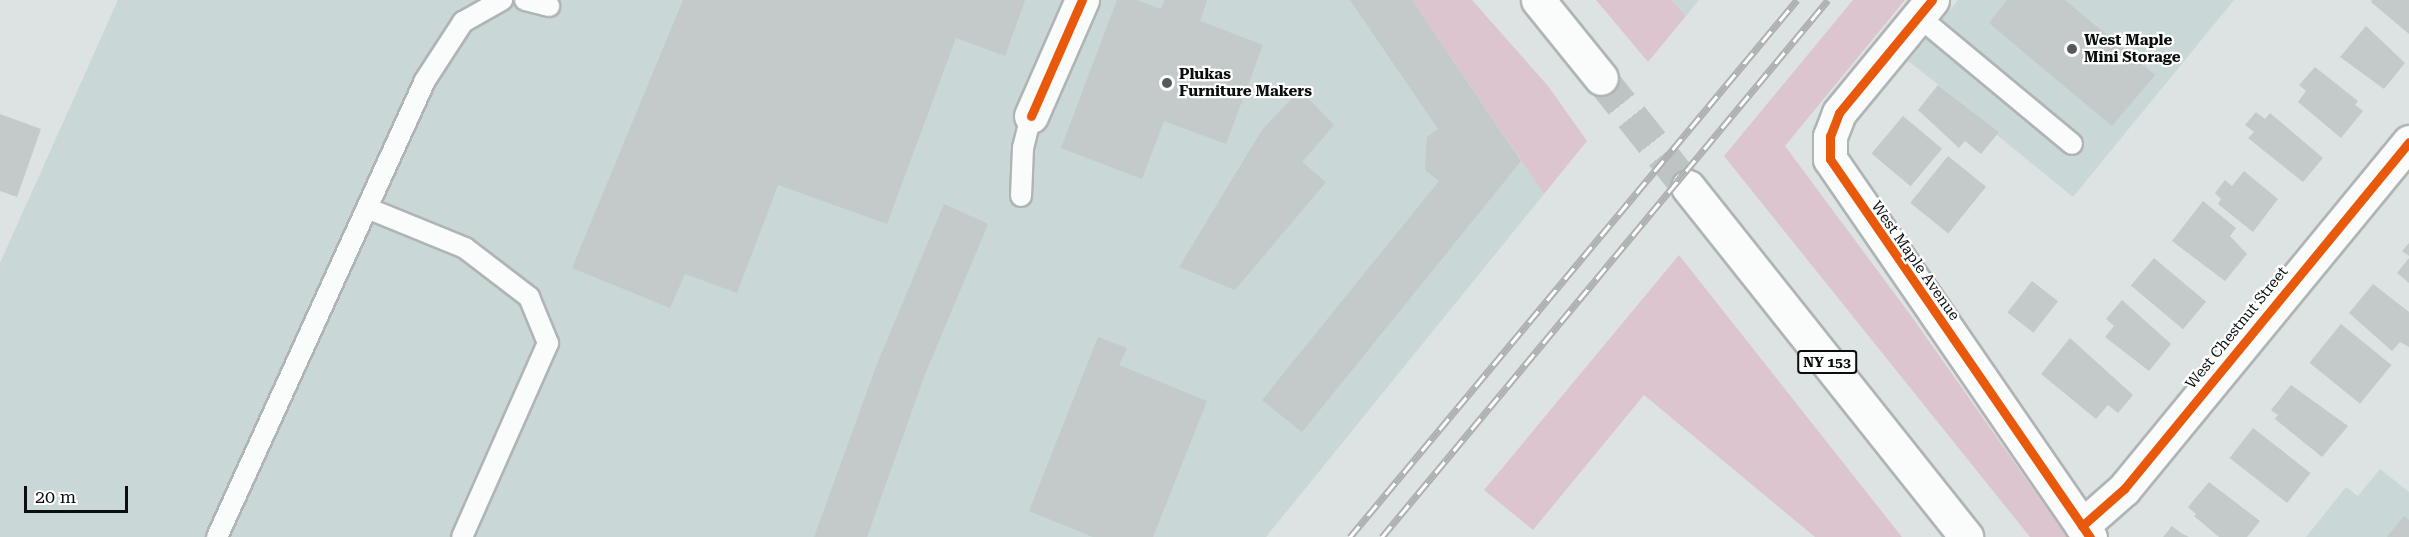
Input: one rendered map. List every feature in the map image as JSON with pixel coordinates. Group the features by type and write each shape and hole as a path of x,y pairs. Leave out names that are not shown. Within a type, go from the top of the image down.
{"street":[{"path":"1031,116 1082,0"},
{"path":"1538,0 1601,78"},
{"name":"West Maple Avenue","path":"1925,8 1839,112 1830,136 1830,159 2086,532"},
{"name":"West Chestnut Street","path":"2086,532 2124,489 2409,142"},
{"name":"NY 153","path":"1688,187 1966,537"}],"lane":[{"path":"217,537 424,82 463,22 502,0"},
{"path":"525,0 549,6"},
{"path":"1925,8 2072,144"},
{"path":"1021,196 1023,148 1031,116"},
{"path":"367,208 465,248 529,297 548,343 462,537"}],"shaded area":[{"path":"118,0 1412,0 1544,194 1266,537 0,537 0,263"},
{"path":"1412,0 1472,0 1548,86 1587,141 1544,194"},
{"path":"1596,0 1672,0 1686,16 1648,62"},
{"path":"1672,0 1699,0 1686,16"},
{"path":"1853,0 1905,0 1785,146 1912,317 2067,537 2030,537 1724,156"},
{"path":"1958,0 2234,0 2073,197 1997,135 1999,132 1908,61"},
{"path":"1679,255 1902,537 1815,537 1644,395 1533,530 1484,490"},
{"path":"2380,469 2409,492 2409,537 2306,537 2346,487 2358,496"}],"building":[{"path":"683,0 1025,0 1005,56 956,38 887,224 778,185 737,293 685,274 670,308 572,268"},
{"name":"Plukas Furniture Makers","path":"1117,0 1136,0 1161,9 1165,0 1207,0 1200,21 1263,45 1226,144 1164,121 1142,179 1061,148"},
{"path":"1350,0 1412,0 1521,161 1302,432 1262,400 1439,181 1425,170 1427,137 1438,129"},
{"name":"West Maple Mini Storage","path":"2007,0 2065,0 2155,75 2112,126 1989,23"},
{"path":"2372,0 2409,0 2409,34 2371,2"},
{"path":"2366,26 2405,63 2384,89 2340,57"},
{"path":"2315,67 2358,101 2355,105 2363,111 2341,138 2298,102 2306,91 2299,85"},
{"path":"1938,85 1999,132 1981,154 1965,141 1959,148 1918,110"},
{"path":"1300,90 1334,125 1302,162 1326,182 1235,290 1179,267 1262,130"},
{"path":"2256,112 2265,119 2270,113 2323,158 2303,182 2248,138 2254,132 2245,125"},
{"path":"0,114 41,129 17,197 0,191"},
{"path":"1903,116 1942,149 1911,186 1872,154"},
{"path":"1948,156 1986,187 1948,233 1910,203"},
{"path":"2244,171 2278,199 2253,232 2218,204 2221,199 2215,193 2225,180 2232,186"},
{"path":"2203,201 2236,228 2230,236 2247,254 2225,281 2172,241"},
{"path":"944,204 988,224 924,377 867,537 814,537 877,364"},
{"path":"2409,243 2409,256 2402,251"},
{"path":"2154,258 2206,302 2183,329 2131,286"},
{"path":"2409,258 2409,283 2397,273"},
{"path":"2032,281 2058,301 2033,333 2007,313"},
{"path":"2373,284 2409,312 2409,347 2400,342 2392,351 2349,313"},
{"path":"2122,300 2171,344 2149,371 2105,337 2114,326 2106,319"},
{"path":"2341,324 2392,365 2360,404 2310,363"},
{"path":"1098,337 1127,348 1119,365 1207,401 1153,537 1093,537 1029,511"},
{"path":"2070,338 2133,395 2118,413 2108,405 2096,419 2041,374"},
{"path":"2291,385 2348,426 2322,457 2275,419 2278,415 2271,410"},
{"path":"2253,428 2311,473 2287,503 2230,458"},
{"path":"2209,482 2260,521 2247,537 2219,537 2194,516 2196,514 2188,507"},
{"path":"2404,516 2409,520 2409,537 2387,537"},
{"path":"2172,526 2181,533 2189,537 2163,537"}],"tunnel":[{"path":"1601,78 1688,187"}],"railway":[{"path":"1350,537 1797,0"},
{"path":"1382,537 1828,0"}],"cycle path":[{"path":"1031,116 1082,0"},
{"path":"1932,0 1839,113 1830,136 1830,159 2090,537"},
{"path":"2082,526 2124,489 2409,142"}],"place":[{"name":"West Maple Mini Storage","path":"2072,49"},
{"name":"Plukas Furniture Makers","path":"1167,83"}]}
